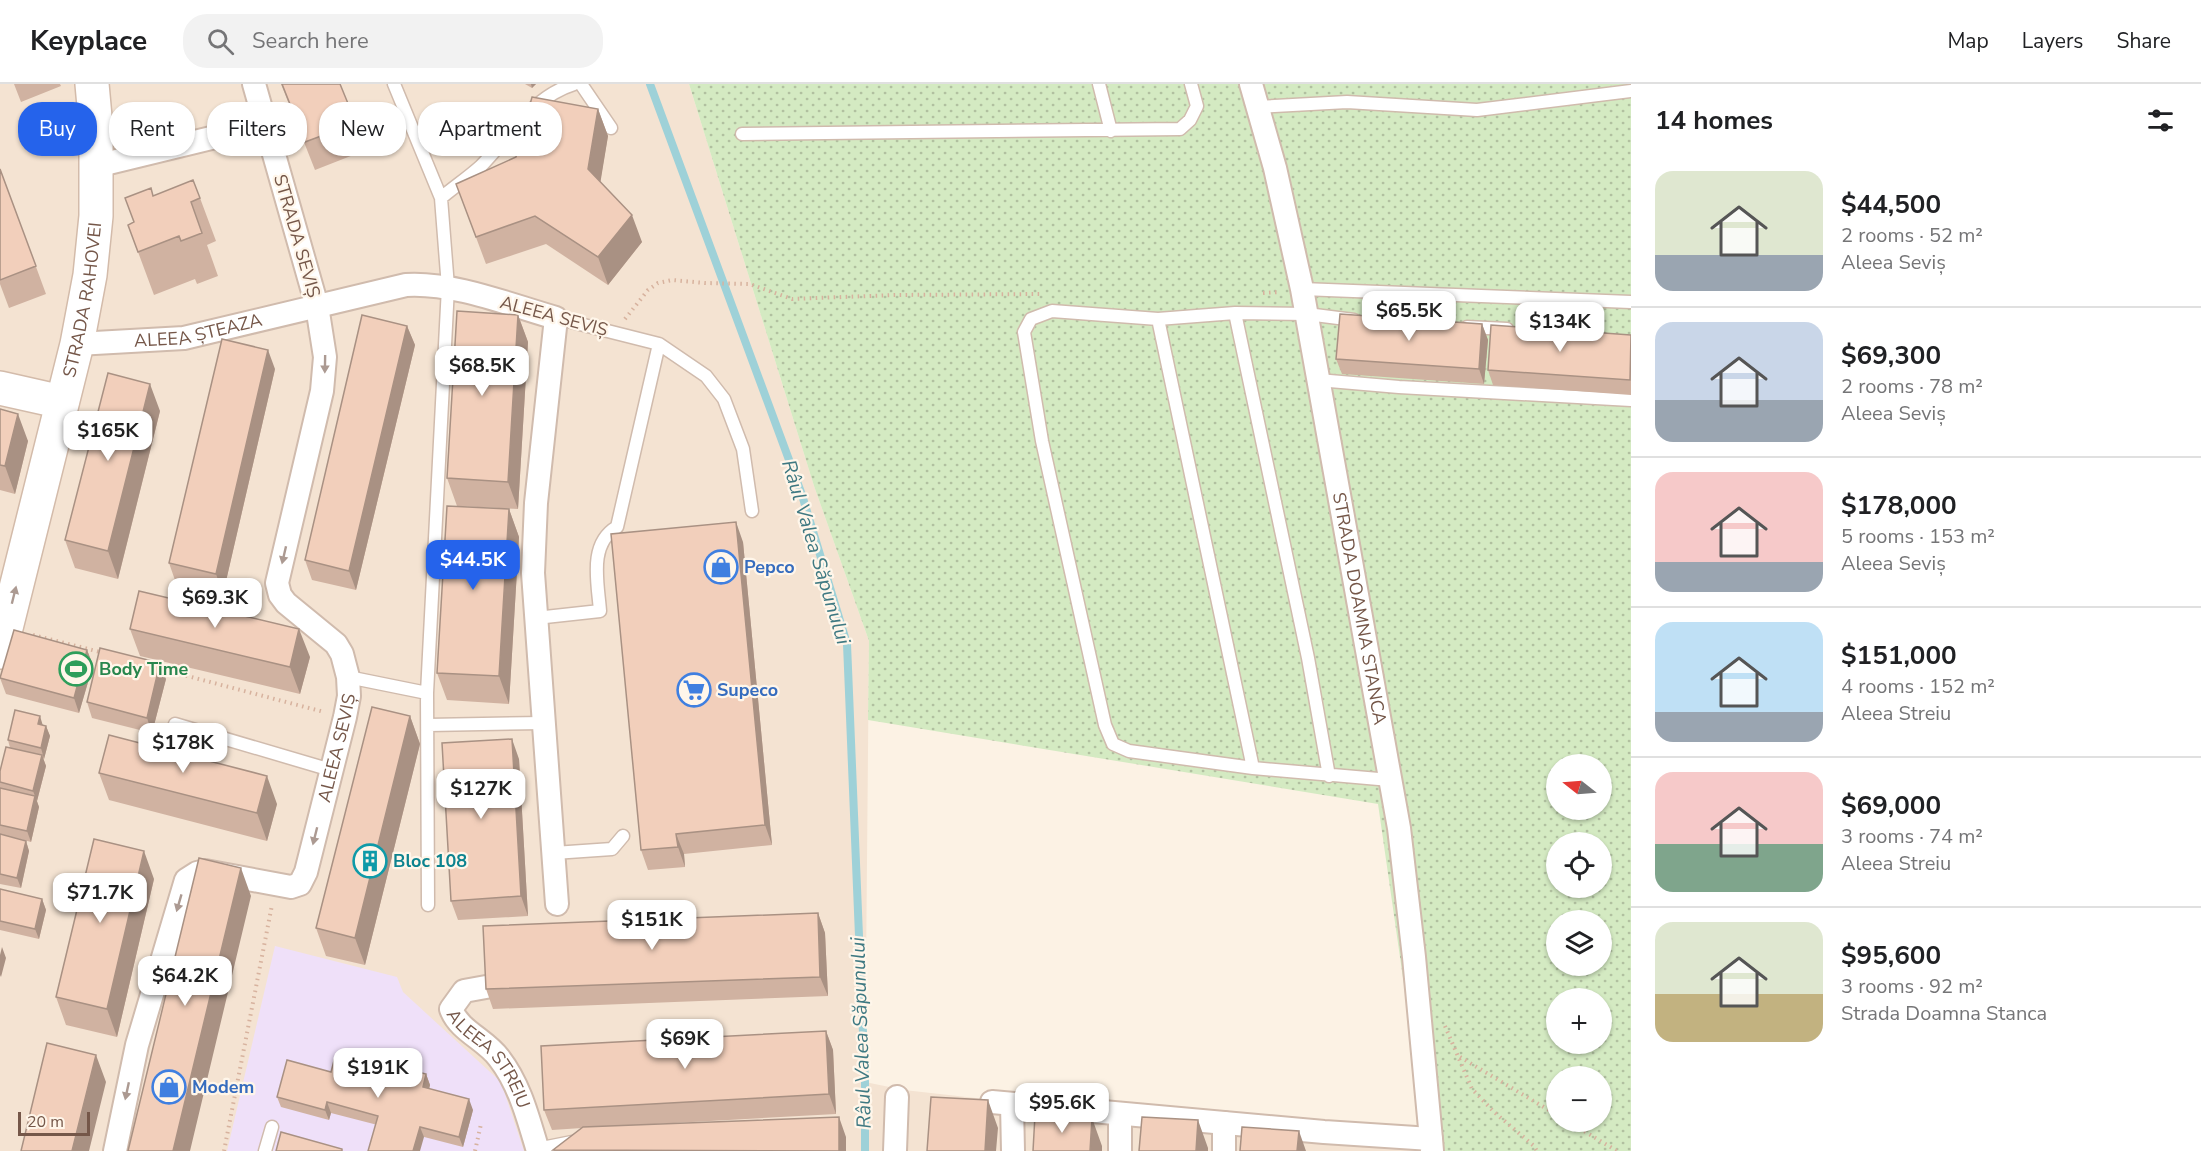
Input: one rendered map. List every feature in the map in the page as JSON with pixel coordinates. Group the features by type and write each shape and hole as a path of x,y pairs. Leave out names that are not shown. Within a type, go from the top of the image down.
{"street":[{"name":"STRADA RAHOVEI","path":"3,640 77,344 94,246 96,166 92,84"},
{"path":"254,84 259,102"},
{"name":"STRADA DOAMNA STANCA","path":"1013,1151 1002,1103 1224,1123 1324,1141 1431,1145 1414,957 1390,780 1307,314 1277,179 1251,84"},
{"path":"96,166 207,139"},
{"name":"STRADA SEVIȘ","path":"274,156 318,306"},
{"name":"ALEEA SEVIȘ","path":"115,1151 137,1046 186,880 205,871 291,887 300,884 306,872 345,717 349,696 348,677 342,654 336,644 286,603 277,583 325,376 325,357 318,306 406,285 426,284 448,287 556,318"},
{"name":"ALEEA ȘTEAZA","path":"77,344 184,338 318,306"},
{"path":"556,318 535,523 533,573 557,904"},
{"path":"0,388 62,402"},
{"name":"ALEEA STREIU","path":"486,987 464,991 451,1009 455,1019 498,1056 513,1080 524,1103 537,1150"},
{"path":"895,1151 897,1097"},
{"path":"1120,1114 1120,1151"},
{"path":"1224,1123 1224,1151"}],"lane":[{"path":"393,84 441,198 448,287 427,693 428,905"},
{"path":"441,198 480,166 528,111 562,88 574,84"},
{"path":"581,84 612,128"},
{"path":"1099,84 1112,130"},
{"path":"742,134 1180,129 1190,120 1197,106 1191,84"},
{"path":"1258,107 1347,102 1478,110 1631,91"},
{"path":"1302,289 1631,302"},
{"path":"1367,321 1307,314 1235,313 1158,319 1052,311 1031,319 1024,332 1045,452 1105,725 1113,744 1129,751 1253,768 1390,780"},
{"path":"1235,313 1308,658 1329,776"},
{"name":"ALEEA SEVIȘ","path":"556,318 659,344 706,376 724,399 743,449 753,511"},
{"path":"1158,319 1253,768"},
{"path":"1459,326 1516,330"},
{"path":"536,618 600,612 598,552 601,541 617,527 659,344"},
{"path":"1318,380 1399,387 1631,400"},
{"path":"348,677 427,693"},
{"path":"428,725 543,723"},
{"path":"175,724 331,770"},
{"path":"554,854 612,849 623,836"},
{"path":"265,1151 272,1127"},
{"path":"537,1150 593,1140"}],"path":[{"path":"616,332 648,290 658,283 672,280 705,284 750,284 792,299 894,295 1044,294"},
{"path":"1257,294 1302,289"},
{"path":"3,640 108,655"},
{"path":"153,667 345,717"},
{"path":"224,1151 276,884"},
{"path":"1444,1023 1472,1089 1537,1151"},
{"path":"1458,1056 1546,1108"},
{"path":"475,1151 481,1124"},
{"path":"1586,1132 1617,1151"}],"shaded area":[{"path":"0,84 689,84 814,486 869,641 865,1082 904,1090 1120,1114 1324,1132 1432,1151 0,1151"},
{"path":"275,946 397,977 403,992 501,1082 524,1151 227,1151"}],"green space":[{"path":"689,84 1631,84 1631,1151 1432,1151 1403,978 1378,804 868,720 869,641 814,486"}],"building":[{"path":"282,84 340,84 347,102 319,102 319,137 307,141 307,102 289,102"},
{"path":"532,97 560,102 531,102"},
{"path":"562,102 598,109 588,169 632,215 598,257 535,216 476,237 456,184 516,157 562,156"},
{"path":"0,169 36,266 0,280"},
{"path":"193,180 200,198 191,202 202,233 181,241 179,236 138,252 128,225 134,222 125,198 151,188 153,196"},
{"path":"457,311 518,315 508,482 447,478"},
{"path":"1340,314 1482,324 1479,369 1336,359"},
{"path":"362,315 407,326 349,571 305,560"},
{"path":"1491,325 1631,335 1630,380 1488,370"},
{"path":"222,339 268,350 216,574 169,563"},
{"path":"108,373 150,384 108,551 65,540"},
{"path":"0,409 18,414 5,466 0,465"},
{"path":"447,506 509,509 499,676 437,673"},
{"name":"Supeco","path":"736,522 765,825 676,834 678,847 641,850 611,534"},
{"path":"139,591 299,629 290,667 130,629"},
{"path":"14,630 87,650 74,698 0,678"},
{"path":"100,648 160,663 147,718 87,702"},
{"path":"372,707 410,716 355,938 316,928"},
{"path":"15,710 40,716 38,724 46,726 41,748 8,740"},
{"path":"109,735 267,776 257,813 99,773"},
{"path":"512,739 521,896 451,901 442,743"},
{"path":"6,747 42,755 33,791 0,782 0,771"},
{"path":"0,788 35,796 27,831 0,825"},
{"path":"0,834 26,841 17,878 0,874"},
{"path":"94,839 144,851 107,1009 56,997"},
{"path":"199,858 241,868 173,1151 128,1151"},
{"path":"0,889 42,899 35,929 0,921"},
{"path":"818,913 820,977 486,989 483,926"},
{"path":"826,1031 829,1094 544,1110 541,1046"},
{"path":"47,1043 96,1055 72,1151 21,1151"},
{"path":"335,1057 365,1065 366,1059 426,1074 423,1087 469,1099 459,1137 420,1127 413,1151 368,1151 378,1116 327,1102 325,1110 277,1097 287,1060 331,1072"},
{"path":"931,1097 988,1100 985,1151 927,1151"},
{"path":"1035,1115 1092,1118 1090,1151 1033,1151"},
{"path":"839,1117 839,1151 553,1150 583,1127"},
{"path":"1142,1117 1198,1120 1196,1151 1139,1151"},
{"path":"1242,1127 1299,1131 1297,1151 1240,1151"},
{"path":"281,1132 342,1149 342,1151 276,1151"}],"waterway":[{"name":"Râul Valea Săpunului","path":"650,84 802,495 847,644 865,1082 865,1151"}],"place":[{"name":"Pepco","path":"721,567"},
{"name":"Body Time","path":"76,669"},
{"name":"Supeco","path":"694,690"},
{"name":"Bloc 108","path":"370,861"},
{"name":"Modem","path":"169,1087"}]}
